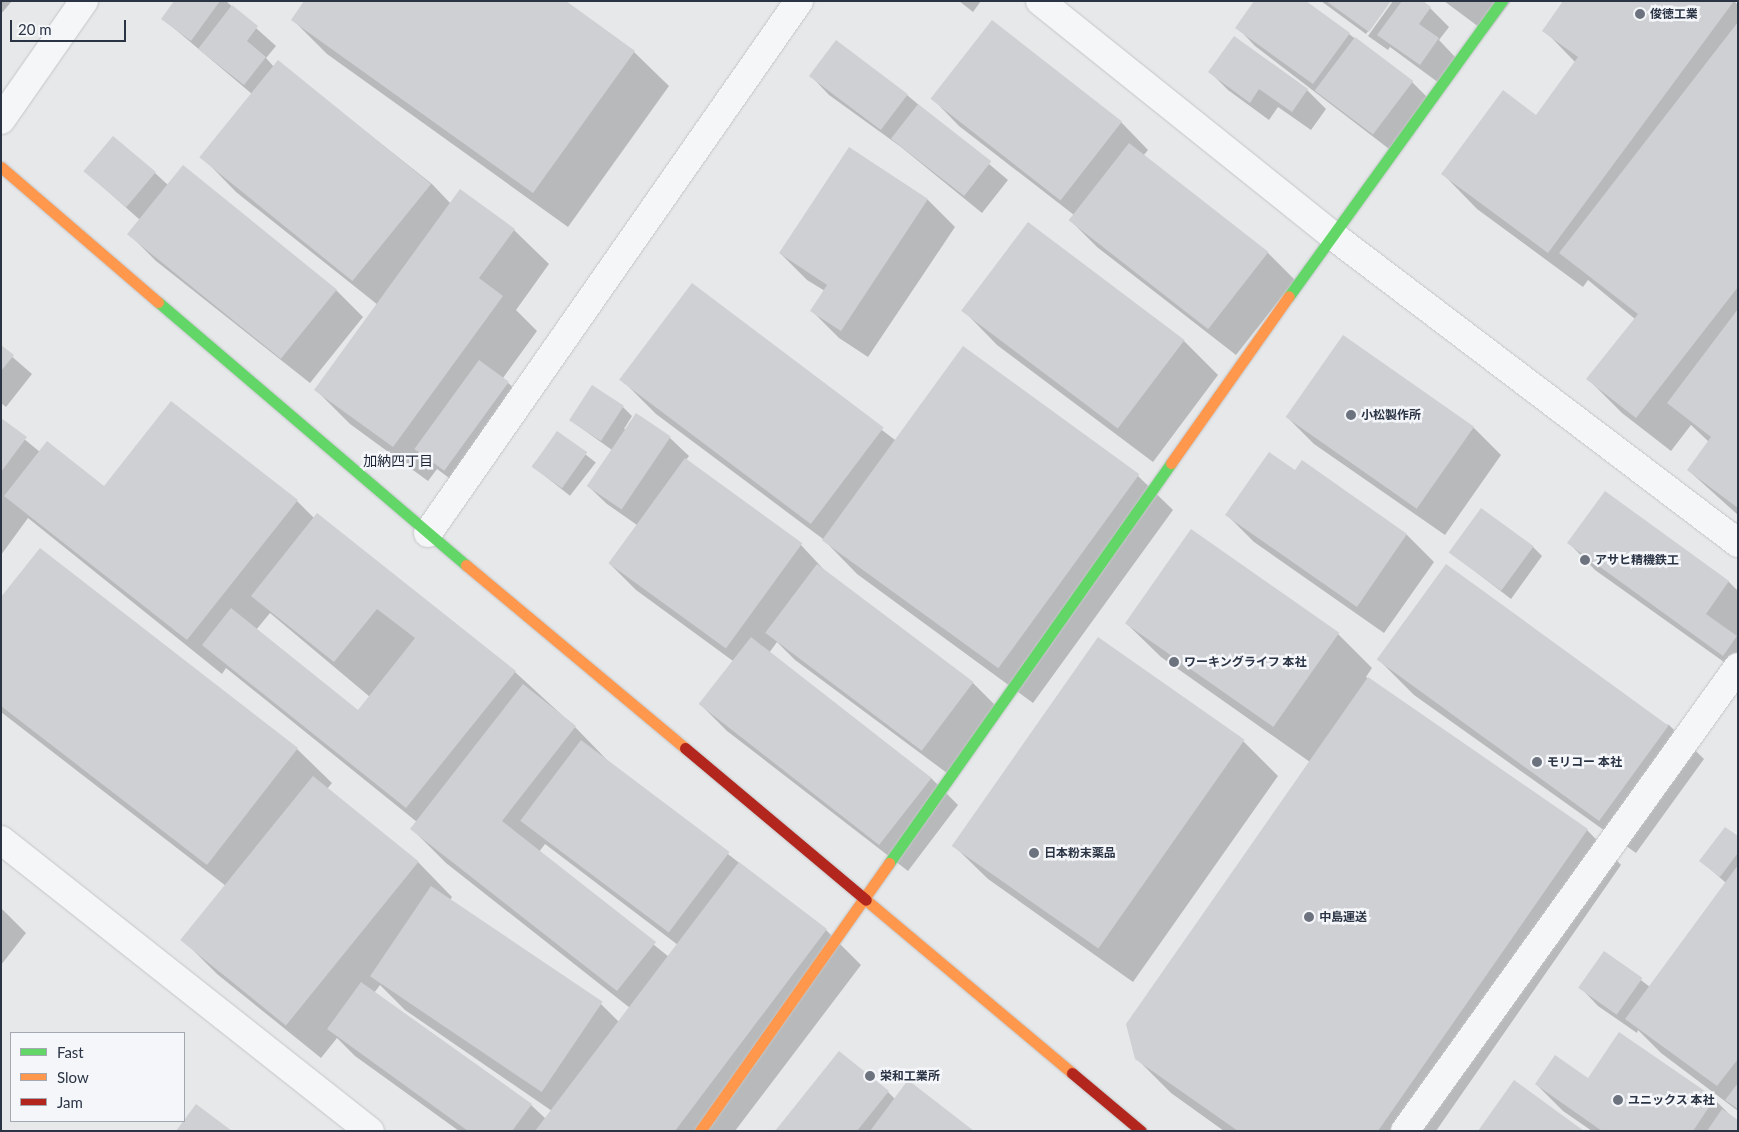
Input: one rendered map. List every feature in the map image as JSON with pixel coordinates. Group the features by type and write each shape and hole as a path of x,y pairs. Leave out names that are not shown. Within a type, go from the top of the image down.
{"street":[{"path":"1,120 84,1"},
{"path":"428,533 799,1"},
{"path":"1040,1 1332,235 1738,542"},
{"path":"700,1131 866,899 1332,235 1502,1"},
{"path":"1,167 428,533 1141,1131"},
{"path":"1405,1131 1738,667"},
{"path":"1,840 370,1131"}],"building":[{"path":"174,1 220,1 191,41 161,19"},
{"path":"304,1 566,1 635,51 533,193 291,20"},
{"path":"1254,1 1306,1 1350,33 1313,84 1235,28"},
{"path":"1326,1 1391,1 1369,32"},
{"path":"1402,1 1423,1 1431,7 1419,24 1439,38 1420,65 1377,35"},
{"path":"1563,1 1734,1 1548,253 1441,174 1503,90 1536,115 1578,57 1542,31"},
{"path":"232,5 258,26 247,41 266,57 244,85 198,49"},
{"path":"992,20 1122,122 1060,200 930,99"},
{"path":"1738,22 1738,287 1636,418 1586,379 1638,314 1559,253"},
{"path":"1234,36 1308,89 1292,112 1259,89 1250,103 1208,72"},
{"path":"1355,37 1413,81 1373,134 1315,91"},
{"path":"836,40 908,94 881,130 809,76"},
{"path":"278,60 431,184 352,281 199,157"},
{"path":"918,104 991,161 964,196 891,139"},
{"path":"113,136 156,172 126,207 83,171"},
{"path":"1129,143 1268,252 1208,329 1069,220"},
{"path":"849,147 928,199 841,331 810,311 827,285 779,253"},
{"path":"183,165 337,290 281,359 127,234"},
{"path":"460,189 515,229 479,278 503,296 393,447 314,390"},
{"path":"1028,222 1185,340 1118,429 961,311"},
{"path":"692,283 884,427 811,524 619,380"},
{"path":"1738,309 1738,508 1687,470 1711,437 1667,403"},
{"path":"1343,335 1474,427 1417,509 1286,417"},
{"path":"1,345 14,355 1,371"},
{"path":"963,346 1139,474 998,668 822,540"},
{"path":"479,360 509,382 444,471 414,449"},
{"path":"592,385 624,406 601,441 569,420"},
{"path":"171,401 298,500 187,640 4,496 47,441 104,486"},
{"path":"636,413 671,436 622,509 587,486"},
{"path":"1,418 27,437 1,472"},
{"path":"557,431 587,452 562,488 532,467"},
{"path":"1269,452 1295,470 1302,460 1407,534 1357,607 1225,515"},
{"path":"685,458 802,543 726,648 609,563"},
{"path":"1605,491 1729,581 1706,614 1737,636 1723,656 1567,543"},
{"path":"1481,508 1534,546 1501,591 1449,552"},
{"path":"317,513 516,671 406,808 202,645 231,608 358,710 415,638 377,609 334,662 251,596"},
{"path":"1191,529 1339,633 1273,727 1125,623"},
{"path":"40,548 298,748 207,865 1,706 1,597"},
{"path":"817,564 974,682 922,751 765,633"},
{"path":"1446,564 1668,726 1599,821 1377,659"},
{"path":"751,637 931,778 879,845 699,704"},
{"path":"1098,637 1245,740 1098,949 952,846"},
{"path":"1368,677 1588,829 1378,1131 1238,1131 1135,1059 1126,1024"},
{"path":"523,684 576,726 502,821 656,942 617,991 410,829"},
{"path":"581,740 730,852 669,933 520,821"},
{"path":"313,776 419,862 286,1026 180,940"},
{"path":"1725,827 1738,836 1738,853 1720,877 1699,861"},
{"path":"739,862 827,929 675,1131 535,1131"},
{"path":"1738,865 1738,1059 1717,1086 1625,1019"},
{"path":"431,886 603,1002 542,1092 370,976"},
{"path":"1604,951 1643,978 1617,1015 1578,988"},
{"path":"361,982 532,1104 512,1131 468,1131 327,1029"},
{"path":"1619,1032 1715,1098 1693,1131 1602,1131 1535,1084 1555,1055 1588,1078"},
{"path":"839,1051 889,1091 857,1131 775,1131"},
{"path":"908,1080 974,1131 870,1131"},
{"path":"1514,1080 1584,1131 1478,1131"},
{"path":"1738,1083 1738,1109 1725,1100"},
{"path":"196,1104 232,1131 176,1131 183,1122 185,1122 185,1119"},
{"path":"1722,1109 1738,1120 1738,1131 1707,1131"}],"traffic: fast":[{"path":"1289,296 1502,1"},
{"path":"158,302 466,565"},
{"path":"889,863 1171,463"}],"traffic: slow":[{"path":"1,167 158,302"},
{"path":"1171,463 1289,296"},
{"path":"466,565 685,748"},
{"path":"700,1131 889,863"},
{"path":"866,900 1072,1073"}],"traffic: jam":[{"path":"685,748 866,900"},
{"path":"1072,1073 1141,1131"}],"place":[{"name":"俊徳工業","path":"1640,14"},
{"name":"小松製作所","path":"1351,415"},
{"name":"アサヒ精機鉄工","path":"1585,560"},
{"name":"ワーキングライフ 本社","path":"1174,662"},
{"name":"モリコー 本社","path":"1537,762"},
{"name":"日本粉末薬品","path":"1034,853"},
{"name":"中島運送","path":"1309,917"},
{"name":"栄和工業所","path":"870,1076"},
{"name":"ユニックス 本社","path":"1618,1100"}],"district":[{"name":"加納四丁目","path":"398,461"}]}
